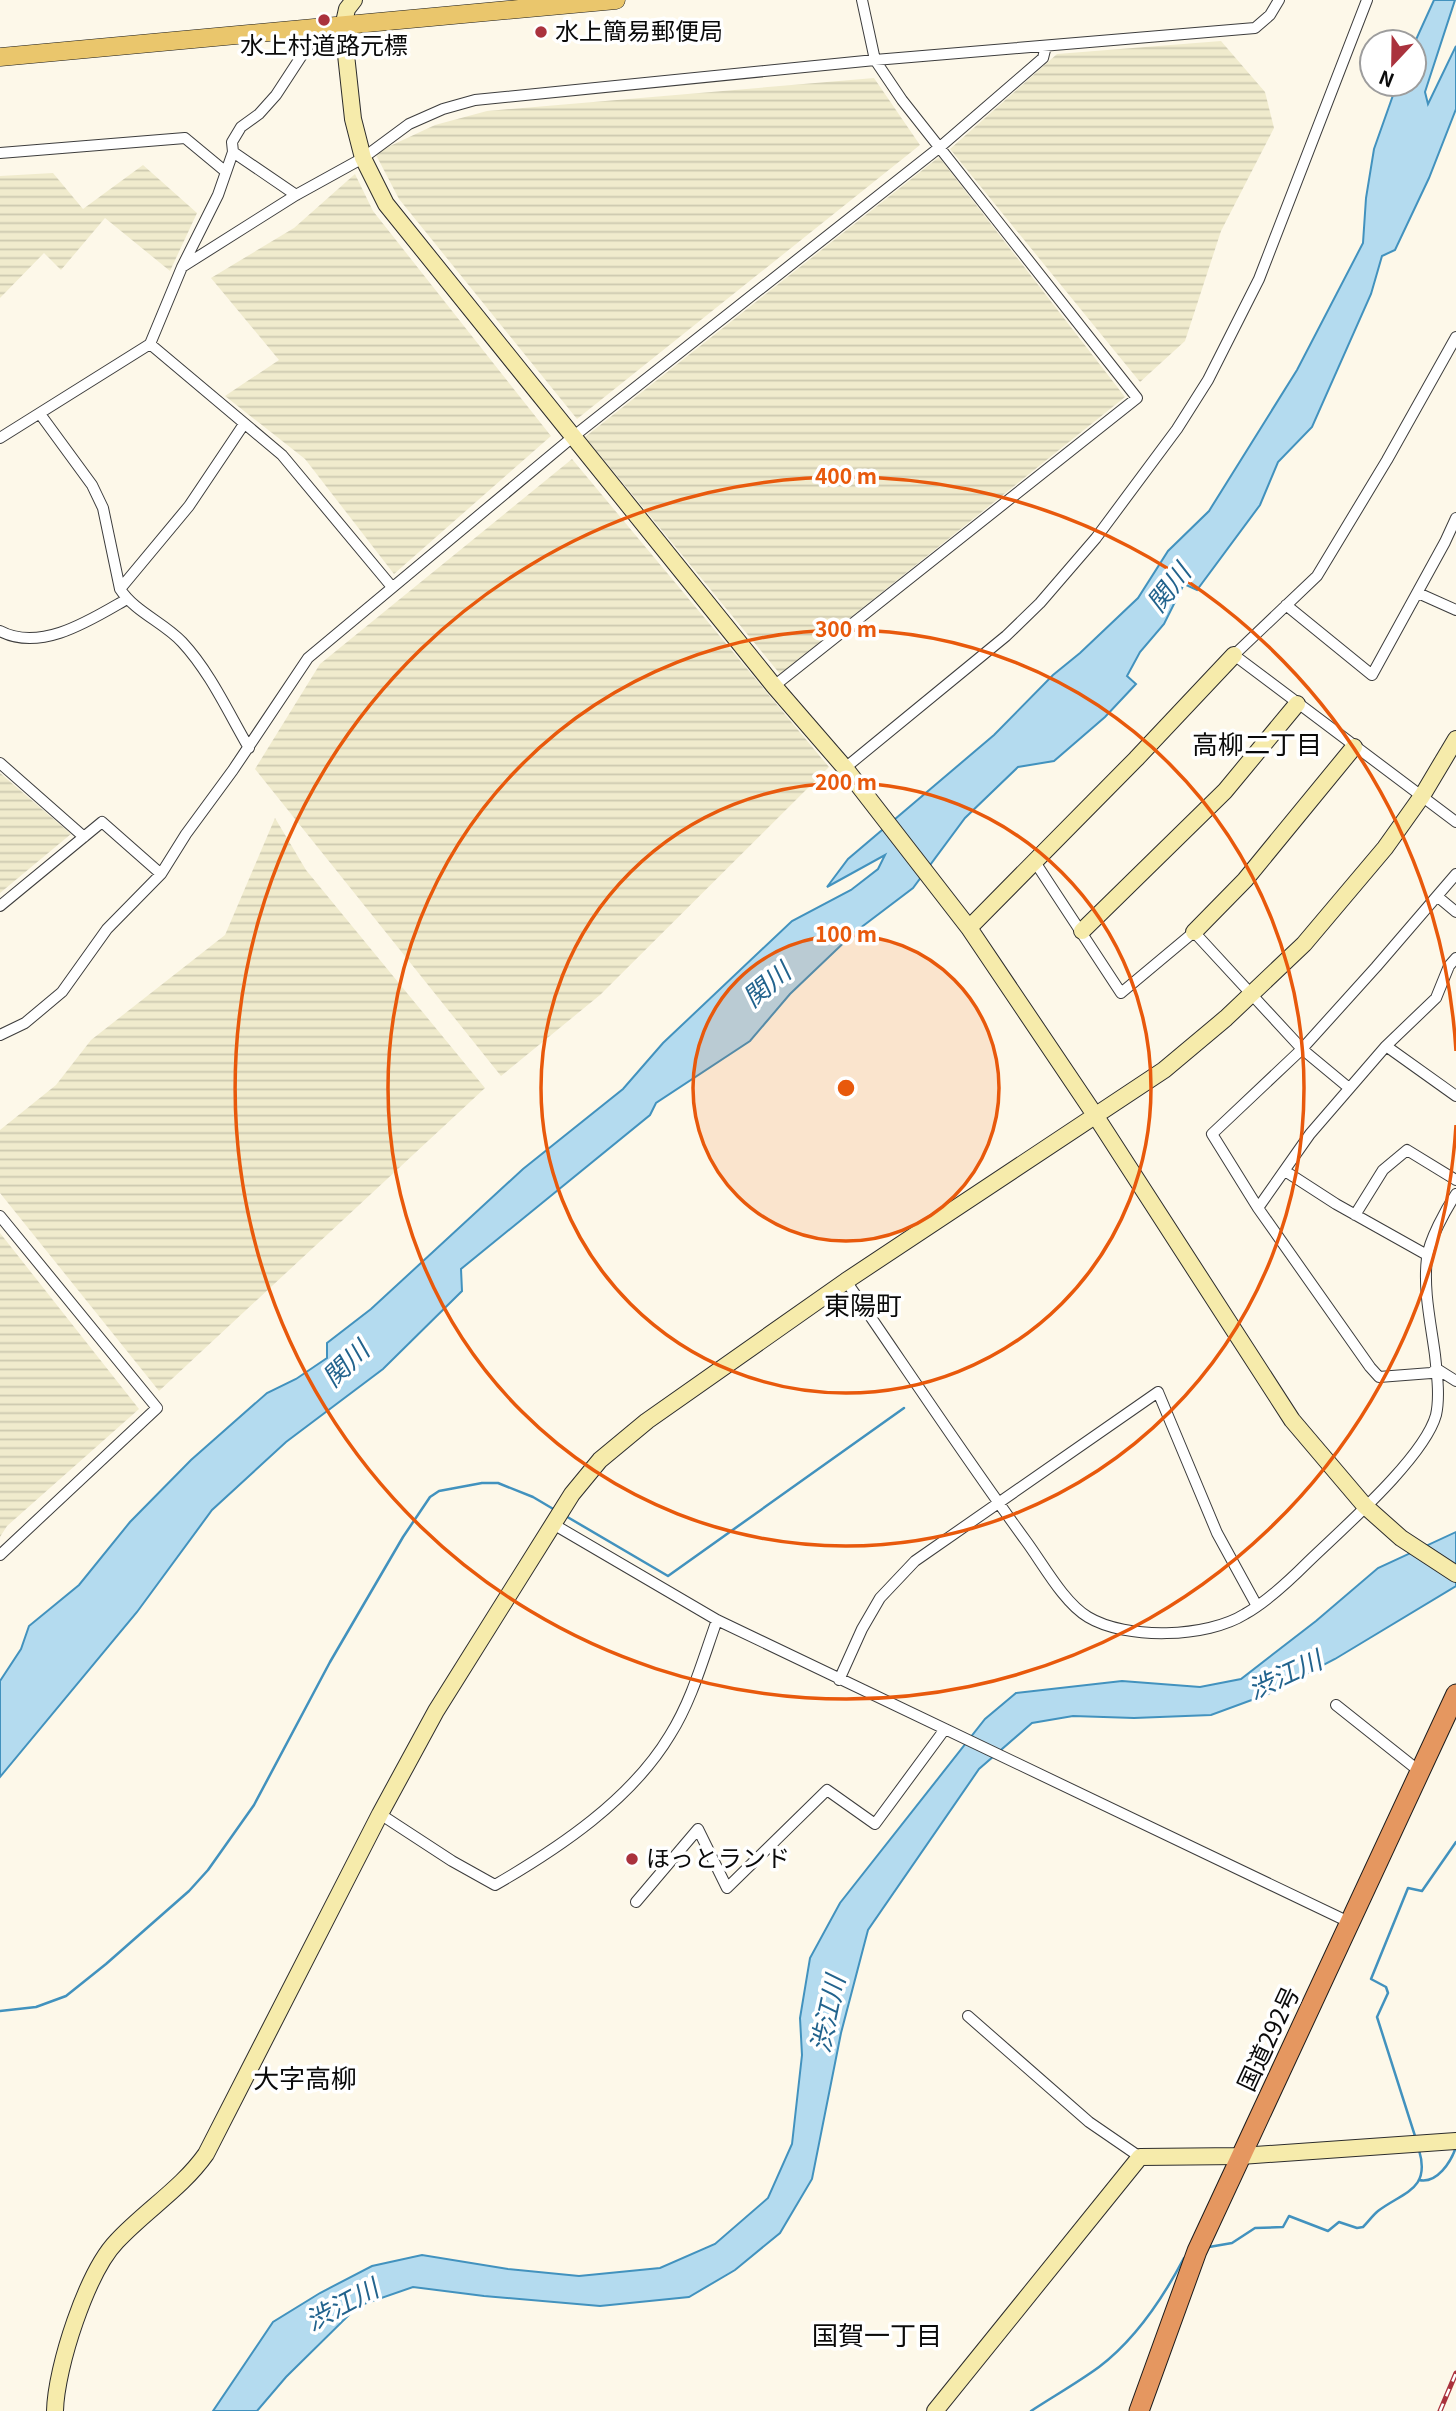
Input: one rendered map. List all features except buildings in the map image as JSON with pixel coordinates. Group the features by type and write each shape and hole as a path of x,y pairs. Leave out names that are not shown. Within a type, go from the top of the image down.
{"highway":[{"name":"国道292号","path":"1139,2411 1197,2250 1456,1694"}],"main road":[{"path":"0,57 616,0"}],"street":[{"path":"354,0 347,9 343,27 353,119 363,158 386,204 774,687 845,768 966,924 1095,1115 1292,1420 1365,1506 1401,1538 1456,1574"},
{"path":"774,687 1137,397 902,100 874,60 862,0"},
{"path":"182,267 296,195 363,158 410,124 443,109 475,100 874,60 1255,28 1270,15 1279,0"},
{"path":"845,768 1006,636 1040,603 1096,538 1177,429 1208,380 1259,279 1367,0"},
{"path":"0,438 150,344 226,172 233,152 232,142 241,127 259,114 275,95 317,28"},
{"path":"0,1035 24,1023 62,992 107,929 161,874 308,659 574,436 940,147 1043,58 1046,46"},
{"path":"0,153 185,138 226,172"},
{"path":"233,152 296,195"},
{"path":"966,924 1035,862 1234,655 1317,576 1387,460 1456,337"},
{"path":"150,344 282,455 392,587"},
{"path":"40,414 92,485 103,508 123,594 169,629 184,645 208,678 249,748"},
{"path":"0,631 11,637 48,637 90,619 123,594 189,506 244,424"},
{"path":"1286,605 1372,675 1456,518"},
{"path":"1418,593 1456,610"},
{"path":"1234,655 1456,822"},
{"path":"1082,931 1225,791 1297,704"},
{"path":"1035,862 1121,993 1194,932 1245,880 1354,747"},
{"path":"55,2411 61,2370 81,2311 105,2255 196,2168 206,2154 380,1814 436,1711 572,1494 600,1460 647,1421 846,1281 1164,1070 1252,995 1304,944 1385,848 1454,748"},
{"path":"0,763 84,837"},
{"path":"0,906 102,821 161,874"},
{"path":"1437,1370 1431,1373 1379,1377 1258,1208 1212,1134 1302,1049 1456,874"},
{"path":"1437,897 1456,912"},
{"path":"1194,932 1302,1049 1349,1088"},
{"path":"1258,1208 1310,1133 1387,1046 1436,998 1449,966 1456,958"},
{"path":"1387,1046 1456,1096"},
{"path":"1355,1215 1383,1170 1407,1150 1456,1180"},
{"path":"1285,1171 1355,1215 1427,1255"},
{"path":"846,1281 998,1502 1066,1596 1084,1615 1117,1630 1157,1633 1187,1631 1224,1624 1244,1616 1257,1606 1294,1576 1365,1506 1427,1438 1436,1414 1437,1370 1427,1286 1427,1255 1447,1207 1456,1194"},
{"path":"0,1216 157,1408 0,1555"},
{"path":"1437,1370 1456,1381"},
{"path":"839,1680 862,1629 880,1598 915,1561 1158,1392 1217,1533 1257,1606"},
{"path":"553,1524 717,1620 1351,1923"},
{"path":"380,1814 452,1861 495,1885 572,1836 615,1800 644,1769 669,1737 685,1707 717,1620"},
{"path":"1336,1705 1419,1771"},
{"path":"636,1902 698,1829 727,1888 827,1790 875,1824 945,1729"},
{"path":"968,2016 1089,2122 1140,2157 1241,2156 1456,2141"},
{"path":"935,2411 1140,2157"}],"shaded area":[{"path":"1221,41 1265,92 1274,128 1221,231 1185,341 1140,382 950,149 1057,54"},
{"path":"874,78 920,145 577,419 399,199 375,153 435,125 487,111"},
{"path":"939,157 1125,397 780,674 585,437"},
{"path":"143,165 197,213 170,271 105,218 61,270 44,253 0,298 0,176 53,173 83,209"},
{"path":"355,174 373,211 551,436 394,574 305,459 225,396 279,360 211,278 294,228"},
{"path":"572,459 829,767 600,995 501,1076 255,769 320,664"},
{"path":"0,773 71,834 0,893"},
{"path":"275,818 306,870 485,1088 159,1391 0,1193 0,1130 56,1085 91,1040 225,935"},
{"path":"0,1233 139,1409 7,1526 0,1537"}],"water":[{"path":"1434,0 1455,0 1428,83 1428,28 1421,28"},
{"name":"関川","path":"1456,46 1456,109 1429,178 1395,250 1382,256 1371,294 1312,427 1278,462 1260,505 1197,590 1184,584 1164,624 1140,652 1127,676 1136,684 1105,717 1054,761 1018,767 965,818 913,888 855,932 790,994 750,1041 656,1103 650,1115 461,1269 462,1291 383,1369 286,1442 212,1510 137,1612 0,1777 0,1681 21,1649 29,1626 79,1585 130,1522 191,1460 267,1393 296,1379 327,1358 327,1343 371,1309 523,1169 623,1089 663,1043 792,921 851,890 878,869 885,855 827,887 848,859 994,735 1053,675 1138,598 1168,551 1209,511 1297,370 1363,243 1366,198 1374,149 1392,98 1426,98 1428,104"},
{"name":"渋江川","path":"1456,1532 1456,1586 1335,1659 1268,1694 1211,1715 1134,1718 1073,1716 1032,1723 979,1769 868,1930 841,2033 812,2179 780,2233 735,2270 689,2297 600,2306 413,2287 358,2306 286,2377 257,2411 213,2411 273,2322 320,2293 372,2266 422,2255 508,2269 579,2276 660,2268 715,2244 768,2198 792,2144 802,2055 800,2018 810,1958 840,1903 985,1719 1016,1693 1122,1681 1200,1687 1241,1679 1316,1621 1378,1568"}],"waterway":[{"path":"564,1515 668,1576 904,1408"},
{"path":"0,2011 36,2007 66,1996 189,1891 208,1870 254,1805 330,1662 403,1537 430,1497 439,1491 482,1483 498,1483 533,1497 555,1510"},
{"path":"1415,2136 1377,2017 1388,1993 1386,1987 1371,1979 1408,1888 1422,1891 1456,1842"},
{"path":"1419,2180 1432,2179 1442,2171 1456,2147"},
{"path":"1209,2247 1232,2243 1255,2228 1283,2227 1289,2216 1328,2231 1339,2222 1357,2228 1363,2227 1378,2211 1418,2182 1422,2163 1419,2150"},
{"path":"1031,2411 1099,2367 1125,2344 1158,2303 1184,2258"}],"railway":[{"path":"1440,2411 1456,2373"}],"place":[{"name":"水上村道路元標","path":"324,20"},
{"name":"水上簡易郵便局","path":"541,32"},
{"name":"ほっとランド","path":"632,1859"}],"district":[{"name":"高柳二丁目","path":"1257,745"},
{"name":"東陽町","path":"863,1306"},
{"name":"大字高柳","path":"305,2079"},
{"name":"国賀一丁目","path":"877,2336"}]}
